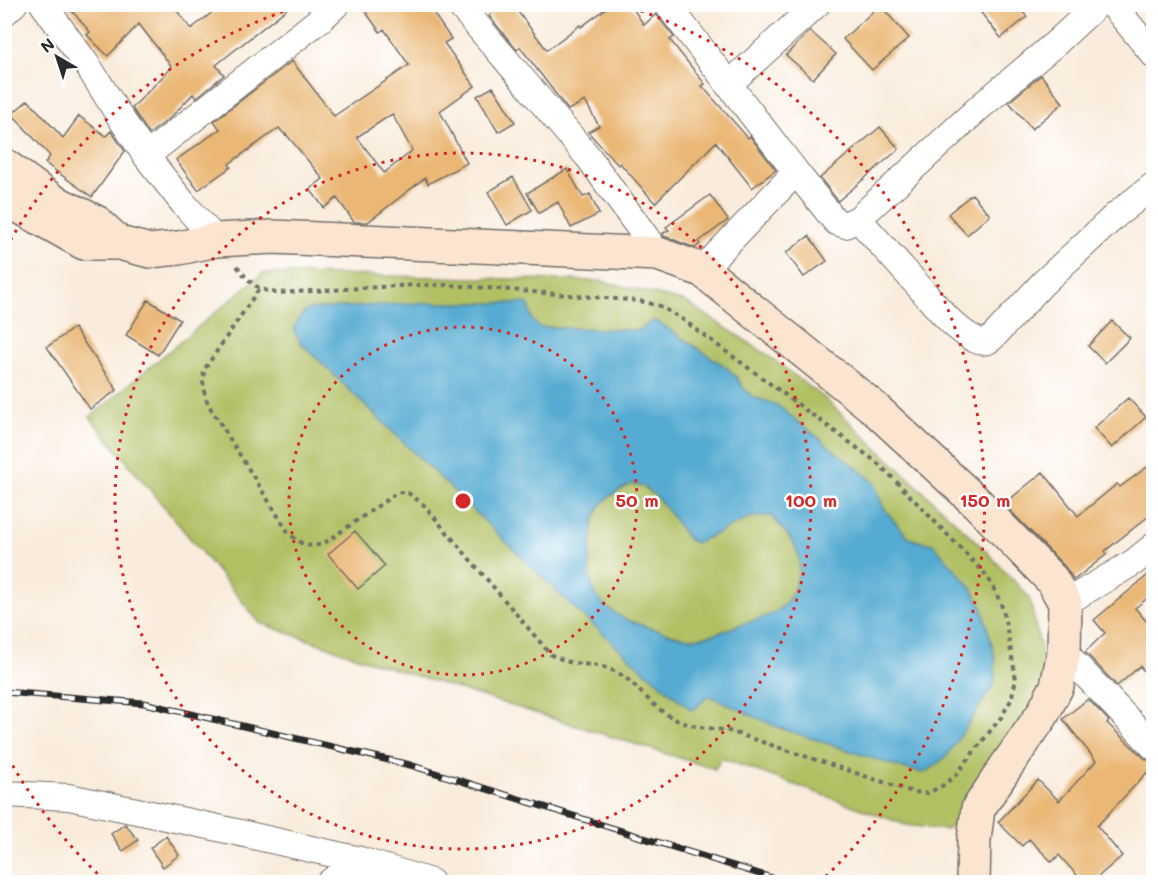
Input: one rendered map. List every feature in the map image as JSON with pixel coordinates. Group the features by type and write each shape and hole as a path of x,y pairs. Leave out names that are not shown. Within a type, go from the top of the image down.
{"main road":[{"path":"4,165 53,201 96,222 119,243"},
{"path":"4,195 22,208 84,243 119,243 150,251 179,248 216,240 273,237 658,254 702,270 834,375 977,503 1052,580 1065,603 1064,652 1057,686 1042,715 978,809 974,840 973,882"}],"street":[{"path":"4,13 14,4"},
{"path":"43,4 90,69 146,156 216,240"},
{"path":"146,156 337,4"},
{"path":"459,4 588,158 658,254"},
{"path":"667,4 836,222 845,225 858,219 981,106 1098,4"},
{"path":"1112,4 1154,55"},
{"path":"728,85 811,7"},
{"path":"702,270 796,172"},
{"path":"858,219 959,329 977,341 984,342 989,341 1043,283 1116,215 1154,185"},
{"path":"1065,603 1134,562 1154,546"},
{"path":"1064,652 1154,747"},
{"path":"4,794 69,797 360,860 431,882"},
{"path":"330,882 360,860"}],"path":[{"path":"216,240 247,279 259,289 276,293 451,285 640,301 660,306 682,319 874,461 987,576 1003,609 1016,679 1011,700 1002,716 955,776 928,793 913,792 726,730 683,724 654,706 624,676 612,670 567,662 551,655 423,504 408,493 398,492 323,544 309,547 299,542 288,532 208,404 203,388 204,370 259,289"}],"green space":[{"path":"263,273 602,281 686,302 766,354 823,397 985,550 1029,597 1049,684 951,827 945,830 906,825 721,758 715,769 372,662 260,623 90,417"}],"water":[{"path":"420,303 524,303 529,305 532,320 539,327 640,330 653,320 658,322 726,367 753,397 777,405 873,481 884,507 904,532 913,540 934,545 971,587 982,607 995,656 995,683 947,756 923,773 777,727 710,696 691,710 570,604 301,343 294,327 303,313 309,309","holes":["632,484 644,487 658,498 689,540 696,543 752,517 771,516 792,540 798,557 796,582 784,605 774,613 759,619 716,634 691,638 625,619 606,606 594,590 590,578 593,524 604,501"]}],"building":[{"path":"66,4 172,4 191,29 223,4 293,4 216,65 224,75 196,98 193,94 170,118 149,134 132,108 172,67 139,24 108,56 87,35 90,32"},
{"path":"360,4 427,4 451,39 444,43 475,86 440,111 467,163 428,184 425,178 368,222 354,222 337,198 324,208 310,189 323,179 279,128 229,164 231,167 198,190 176,160 220,129 214,121 292,61 334,116 409,65 384,29 380,32","holes":["392,114 412,150 384,173 357,137"]},
{"path":"504,4 512,4 547,50 612,4 630,4 644,25 656,14 674,37 670,40 705,84 702,86 748,138 750,136 776,170 752,188 716,142 655,203 620,163 618,165 588,132 599,126 585,101 568,110 520,47 517,50 489,16"},
{"path":"974,4 1017,4 1027,17 1001,38"},
{"path":"880,5 909,38 872,70 843,39"},
{"path":"810,31 836,54 813,79 786,55"},
{"path":"1041,75 1063,103 1032,129 1009,102"},
{"path":"493,87 515,122 498,132 477,96"},
{"path":"28,100 63,138 79,116 106,136 111,131 125,151 92,197 45,163 50,156 12,114"},
{"path":"880,127 899,149 838,201 820,178"},
{"path":"567,169 583,197 590,194 599,214 571,228 558,202 539,213 527,193"},
{"path":"513,177 532,210 507,225 488,192"},
{"path":"972,194 990,215 967,235 948,214"},
{"path":"710,195 728,220 698,242 700,244 695,248 662,234 669,230 666,227"},
{"path":"809,236 827,261 804,277 786,253"},
{"path":"148,300 180,320 158,355 126,335"},
{"path":"1112,321 1130,338 1105,363 1088,346"},
{"path":"74,328 117,390 90,409 47,347"},
{"path":"1128,398 1146,417 1112,448 1094,428"},
{"path":"1154,462 1154,512 1105,551 1107,554 1074,580 1065,567 1004,504 1043,472 1078,516 1117,484 1120,487"},
{"path":"355,531 385,566 358,589 328,554"},
{"path":"1154,570 1154,593 1135,608 1154,630 1154,684 1140,666 1117,686 1085,652 1105,633 1094,620"},
{"path":"1088,699 1109,721 1107,723 1154,765 1097,826 1122,856 1092,882 1083,882 1059,855 1052,862 1029,839 1022,846 998,822 1038,780 1059,801 1096,761 1063,719"},
{"path":"125,824 138,840 123,851 111,834"},
{"path":"166,836 179,855 163,867 150,848"}],"railway":[{"path":"4,692 144,703 410,765 785,882"}]}
